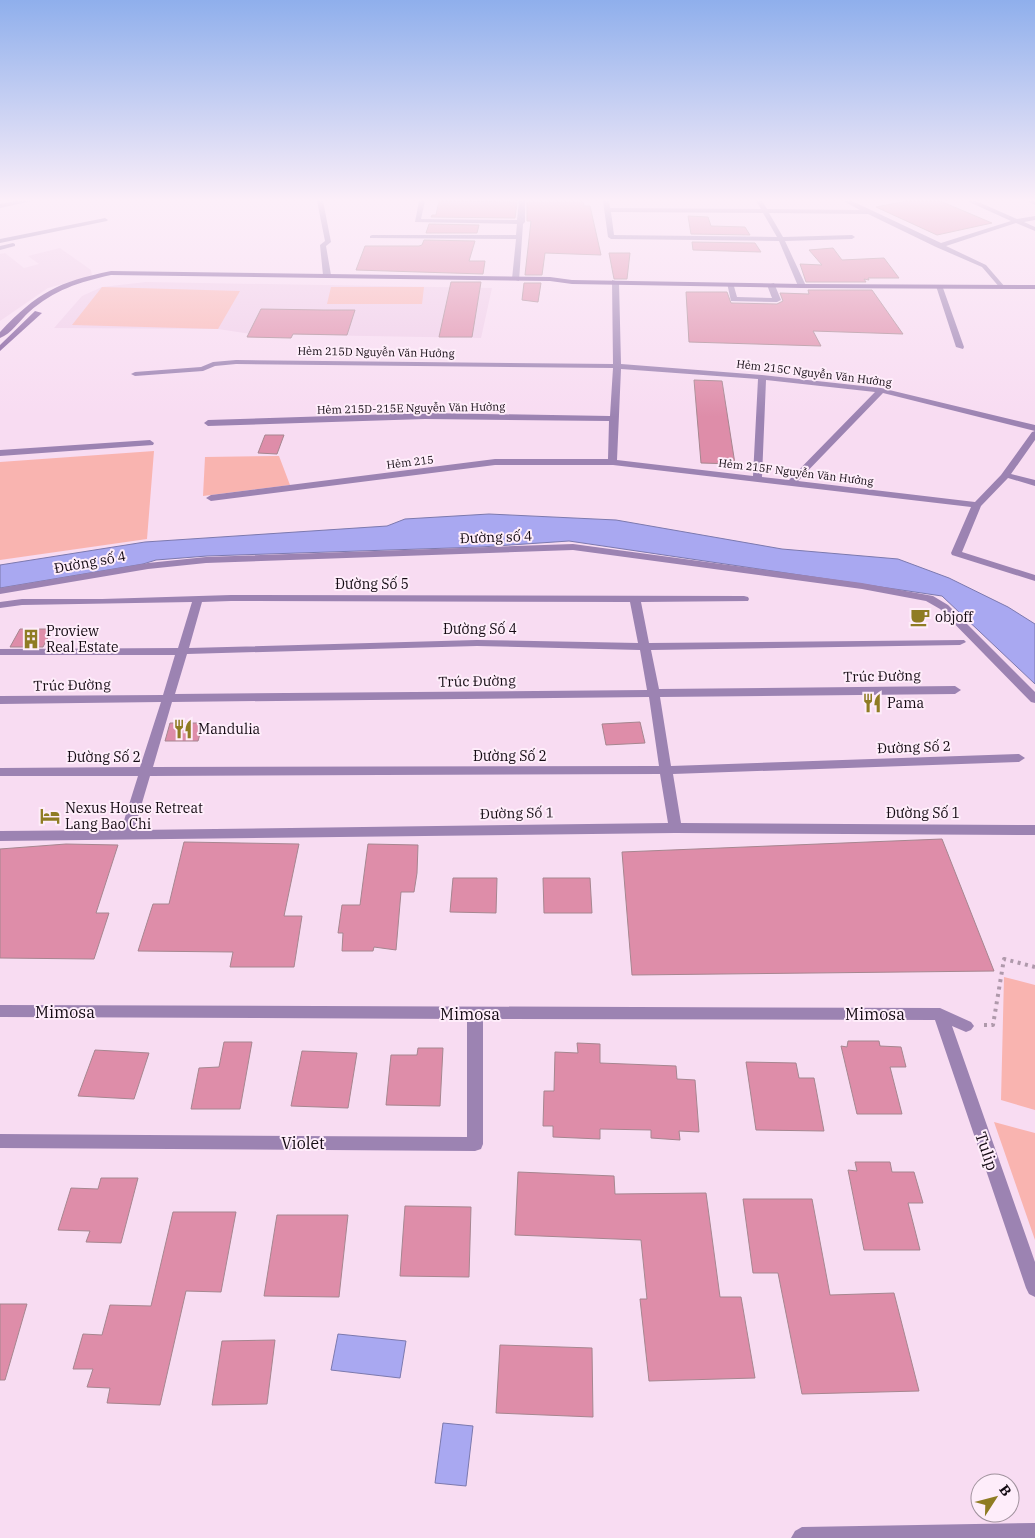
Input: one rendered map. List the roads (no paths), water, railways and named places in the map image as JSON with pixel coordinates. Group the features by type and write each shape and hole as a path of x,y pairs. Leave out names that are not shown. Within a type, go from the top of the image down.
{"main road":[{"path":"0,336 12,323 55,289 111,273 327,275 552,285 572,282"},
{"path":"58,298 75,290 117,279 436,280 516,278 572,282 730,285 939,288 1035,287"},
{"path":"0,349 26,323 46,307"}],"street":[{"path":"516,278 517,273"},
{"path":"796,273 802,286"},
{"path":"989,273 1001,287"},
{"path":"613,462 612,448 617,366 615,282"},
{"path":"730,285 734,299 778,300 771,285"},
{"path":"939,288 960,347"},
{"name":"Hẻm 215D Nguyễn Văn Hưởng","path":"135,374 203,369 213,364 236,362 617,366"},
{"name":"Hẻm 215C Nguyễn Văn Hưởng","path":"617,366 762,377 880,390 1035,428"},
{"path":"757,479 762,377"},
{"path":"791,483 880,390"},
{"name":"Hẻm 215D-215E Nguyễn Văn Hưởng","path":"208,424 425,416 615,419"},
{"path":"1035,434 1006,475 977,505 956,553 1035,578"},
{"path":"0,453 150,443"},
{"name":"Hẻm 215","path":"210,498 495,462 613,462"},
{"name":"Hẻm 215F Nguyễn Văn Hưởng","path":"613,462 977,505"},
{"path":"1006,475 1035,483"},
{"name":"Đường số 4","path":"0,591 148,566 206,560 573,547 862,586 929,598 944,607 1035,699"},
{"path":"126,835 198,599"},
{"name":"Đường Số 5","path":"0,605 22,602 198,599 744,599"},
{"path":"635,599 646,646 675,828"},
{"name":"Đường Số 4","path":"0,652 183,651 477,643 646,646 960,642"},
{"name":"Trúc Đường","path":"0,700 955,690"},
{"name":"Đường Số 2","path":"0,772 666,770 1019,758"},
{"name":"Đường Số 1","path":"0,836 675,828 1035,830"},
{"name":"Mimosa","path":"0,1011 940,1014"},
{"name":"Violet","path":"0,1141 475,1144 475,1014"},
{"path":"940,1014 966,1026"},
{"name":"Tulip","path":"940,1014 1035,1288"},
{"path":"802,1538 1028,1535"}],"water":[{"path":"489,514 616,520 782,549 898,559 949,578 1008,607 1035,624 1035,684 942,596 569,541 481,547 207,556 156,560 143,564 0,588 0,565 145,542 387,526 405,519"},
{"path":"338,1334 406,1341 400,1378 331,1370"},
{"path":"443,1423 473,1426 466,1486 435,1483"}],"place":[{"name":"objoff","path":"920,617"},
{"name":"Proview Real Estate","path":"31,639"},
{"name":"Pama","path":"872,703"},
{"name":"Mandulia","path":"183,729"},
{"name":"Nexus House Retreat Lang Bao Chi","path":"50,816"}]}
